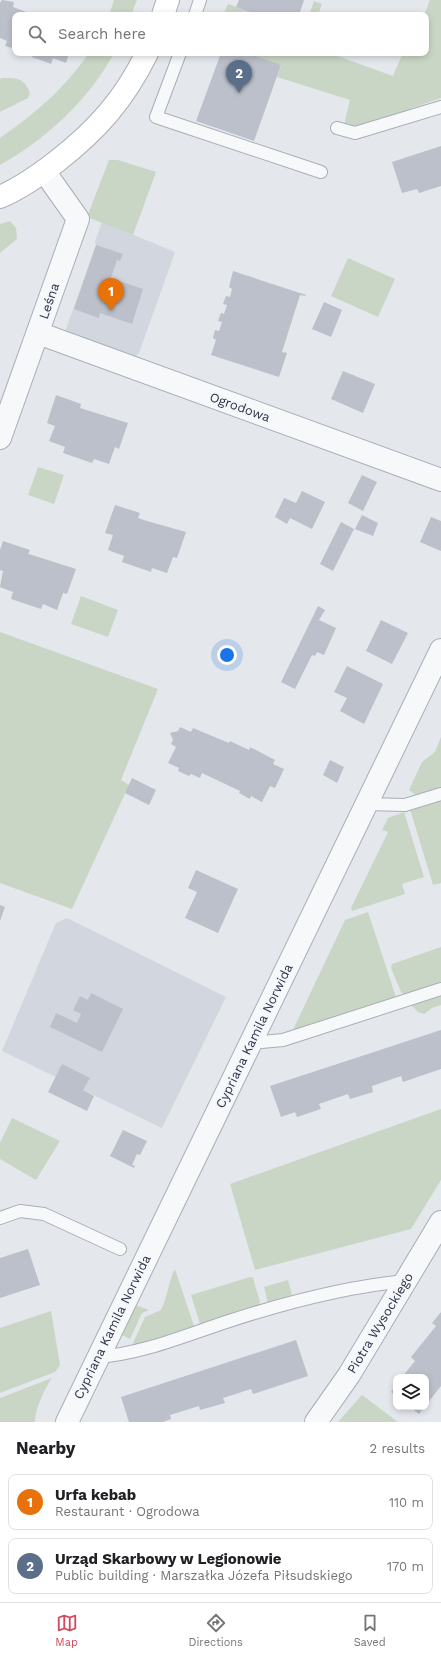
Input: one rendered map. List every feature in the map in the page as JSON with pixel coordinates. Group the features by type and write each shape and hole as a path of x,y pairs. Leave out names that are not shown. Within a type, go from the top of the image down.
{"street":[{"path":"164,12 168,0"},
{"path":"0,197 18,190 79,144 99,125 133,79 145,56"},
{"name":"Leśna","path":"0,438 78,219 44,171"},
{"name":"Ogrodowa","path":"38,333 441,480"},
{"name":"Cypriana Kamila Norwida","path":"67,1422 97,1357 441,650"},
{"name":"Piotra Wysockiego","path":"316,1422 349,1375 441,1222"}],"lane":[{"path":"196,12 200,0"},
{"path":"179,56 156,117 321,172"},
{"path":"337,128 355,132 441,107"},
{"path":"366,804 405,805 441,794"},
{"path":"251,1043 283,1040 441,989"},
{"path":"0,1218 20,1211 44,1214 120,1249"},
{"path":"97,1357 127,1354 284,1304 371,1285 406,1281"}],"shaded area":[{"path":"102,222 175,252 139,353 135,357 65,332 96,245 95,242"},
{"path":"67,918 226,997 162,1128 2,1051 56,923"}],"green space":[{"path":"114,0 137,0 132,12 110,12"},
{"path":"430,0 441,0 441,98 356,128 344,125 350,100 277,77 281,66 252,56 337,56 393,76 402,56 429,56 429,12 425,12"},
{"path":"314,1 322,4 319,12 310,12"},
{"path":"228,4 251,12 224,12"},
{"path":"87,56 112,56 92,87 65,117 34,143 0,165 0,138 49,100"},
{"path":"0,79 20,80 25,84 30,93 28,98 0,112"},
{"path":"109,160 118,160 156,172 133,235 87,217"},
{"path":"10,221 16,228 17,239 0,253 0,224"},
{"path":"348,258 395,279 378,317 331,296"},
{"path":"38,467 64,475 54,504 28,495"},
{"path":"81,596 118,610 108,637 71,624"},
{"path":"0,632 158,689 121,780 129,785 72,909 0,883"},
{"path":"441,737 441,789 417,796 409,790 422,762 435,752"},
{"path":"441,800 441,883 433,885 410,809"},
{"path":"404,812 424,877 402,884 405,894 352,911 351,908 388,832 382,830 388,818"},
{"path":"368,912 396,997 292,1032 345,920"},
{"path":"441,947 441,983 405,995 401,992 391,968 392,964"},
{"path":"441,995 441,1005 432,1008 424,1014 418,1012 411,1005"},
{"path":"441,1109 441,1180 411,1229 255,1270 230,1184"},
{"path":"12,1118 60,1141 36,1180 0,1159 0,1143"},
{"path":"175,1269 194,1326 131,1347 145,1317 161,1310"},
{"path":"250,1277 253,1278 260,1302 259,1305 200,1324 191,1295"},
{"path":"288,1280 292,1295 268,1303 264,1287"},
{"path":"135,1305 149,1310 142,1313 130,1339 120,1334"},
{"path":"51,1311 60,1365 55,1372 0,1393 0,1328"},
{"path":"52,1378 41,1399 35,1417 35,1422 0,1422 0,1398"},
{"path":"362,1395 398,1422 338,1422"}],"building":[{"path":"2,0 14,2 13,7 26,12 12,12 12,48 5,46 7,41 0,38 0,3"},
{"path":"239,0 304,0 300,12 250,12 236,7"},
{"path":"68,56 66,63 53,58 51,64 32,57"},
{"path":"220,56 256,56 281,65 254,141 196,121"},
{"path":"441,146 441,186 419,193 417,189 402,193 392,162"},
{"path":"96,245 123,254 120,261 117,260 111,278 143,289 132,324 100,313 99,318 74,309"},
{"path":"233,271 306,295 300,295 282,352 287,353 279,377 211,355 216,340 213,338 215,330 219,331 222,322 218,321 221,313 224,314 227,305 223,304 226,296 230,297 232,289 229,287"},
{"path":"324,302 342,310 331,337 312,329"},
{"path":"343,371 375,384 363,413 331,399"},
{"path":"56,395 81,404 80,408 128,423 119,449 115,447 109,464 94,459 92,463 63,453 65,447 49,441 55,426 47,423"},
{"path":"362,475 377,482 363,511 348,503"},
{"path":"302,491 325,502 312,529 290,518 287,524 275,517 284,498 296,503"},
{"path":"115,505 140,513 138,518 186,532 177,558 173,557 167,573 152,568 151,572 122,562 124,556 108,550 113,535 105,533"},
{"path":"362,515 378,523 373,536 355,529"},
{"path":"431,517 441,521 441,551 420,542"},
{"path":"341,522 354,529 333,571 320,564"},
{"path":"3,541 30,550 28,554 76,569 67,594 63,593 57,610 43,604 41,609 11,599 13,592 0,587 3,571 0,570 0,550"},
{"path":"318,606 325,610 319,620 336,628 324,655 317,652 315,656 312,655 295,689 281,682"},
{"path":"381,620 408,633 392,664 366,651"},
{"path":"347,666 383,684 364,724 340,711 347,698 334,692"},
{"path":"180,727 191,732 193,728 229,743 230,741 249,750 250,747 275,760 273,764 284,769 275,788 270,786 262,802 251,796 250,799 239,793 240,791 202,773 200,778 191,774 189,776 178,771 179,768 168,763 176,747 171,744 173,740 170,733 178,731"},
{"path":"330,760 344,767 337,783 323,775"},
{"path":"132,778 156,790 149,805 125,793"},
{"path":"196,870 238,889 218,933 185,918 197,892 188,888"},
{"path":"0,905 5,907 0,921"},
{"path":"91,993 123,1009 102,1052 50,1027 56,1013 77,1023 81,1014 73,1010 80,996 88,1000"},
{"path":"441,1030 441,1069 403,1082 401,1076 372,1086 373,1092 350,1099 348,1094 319,1104 321,1109 297,1117 295,1112 281,1117 270,1086"},
{"path":"62,1064 90,1078 83,1090 94,1096 87,1111 48,1092"},
{"path":"123,1130 147,1141 140,1155 137,1154 132,1165 135,1166 134,1168 110,1156"},
{"path":"28,1249 40,1285 0,1298 0,1258"},
{"path":"441,1312 441,1386 429,1401 429,1374 404,1374 415,1361 411,1357 436,1326 432,1323"},
{"path":"296,1340 308,1376 253,1394 251,1389 223,1398 225,1403 200,1410 199,1406 170,1415 171,1419 163,1422 129,1422 121,1397"},
{"path":"414,1410 422,1410 419,1414"}],"place":[{"name":"Urząd Skarbowy w Legionowie","path":"239,93"},
{"name":"Urfa kebab","path":"111,311"}]}
